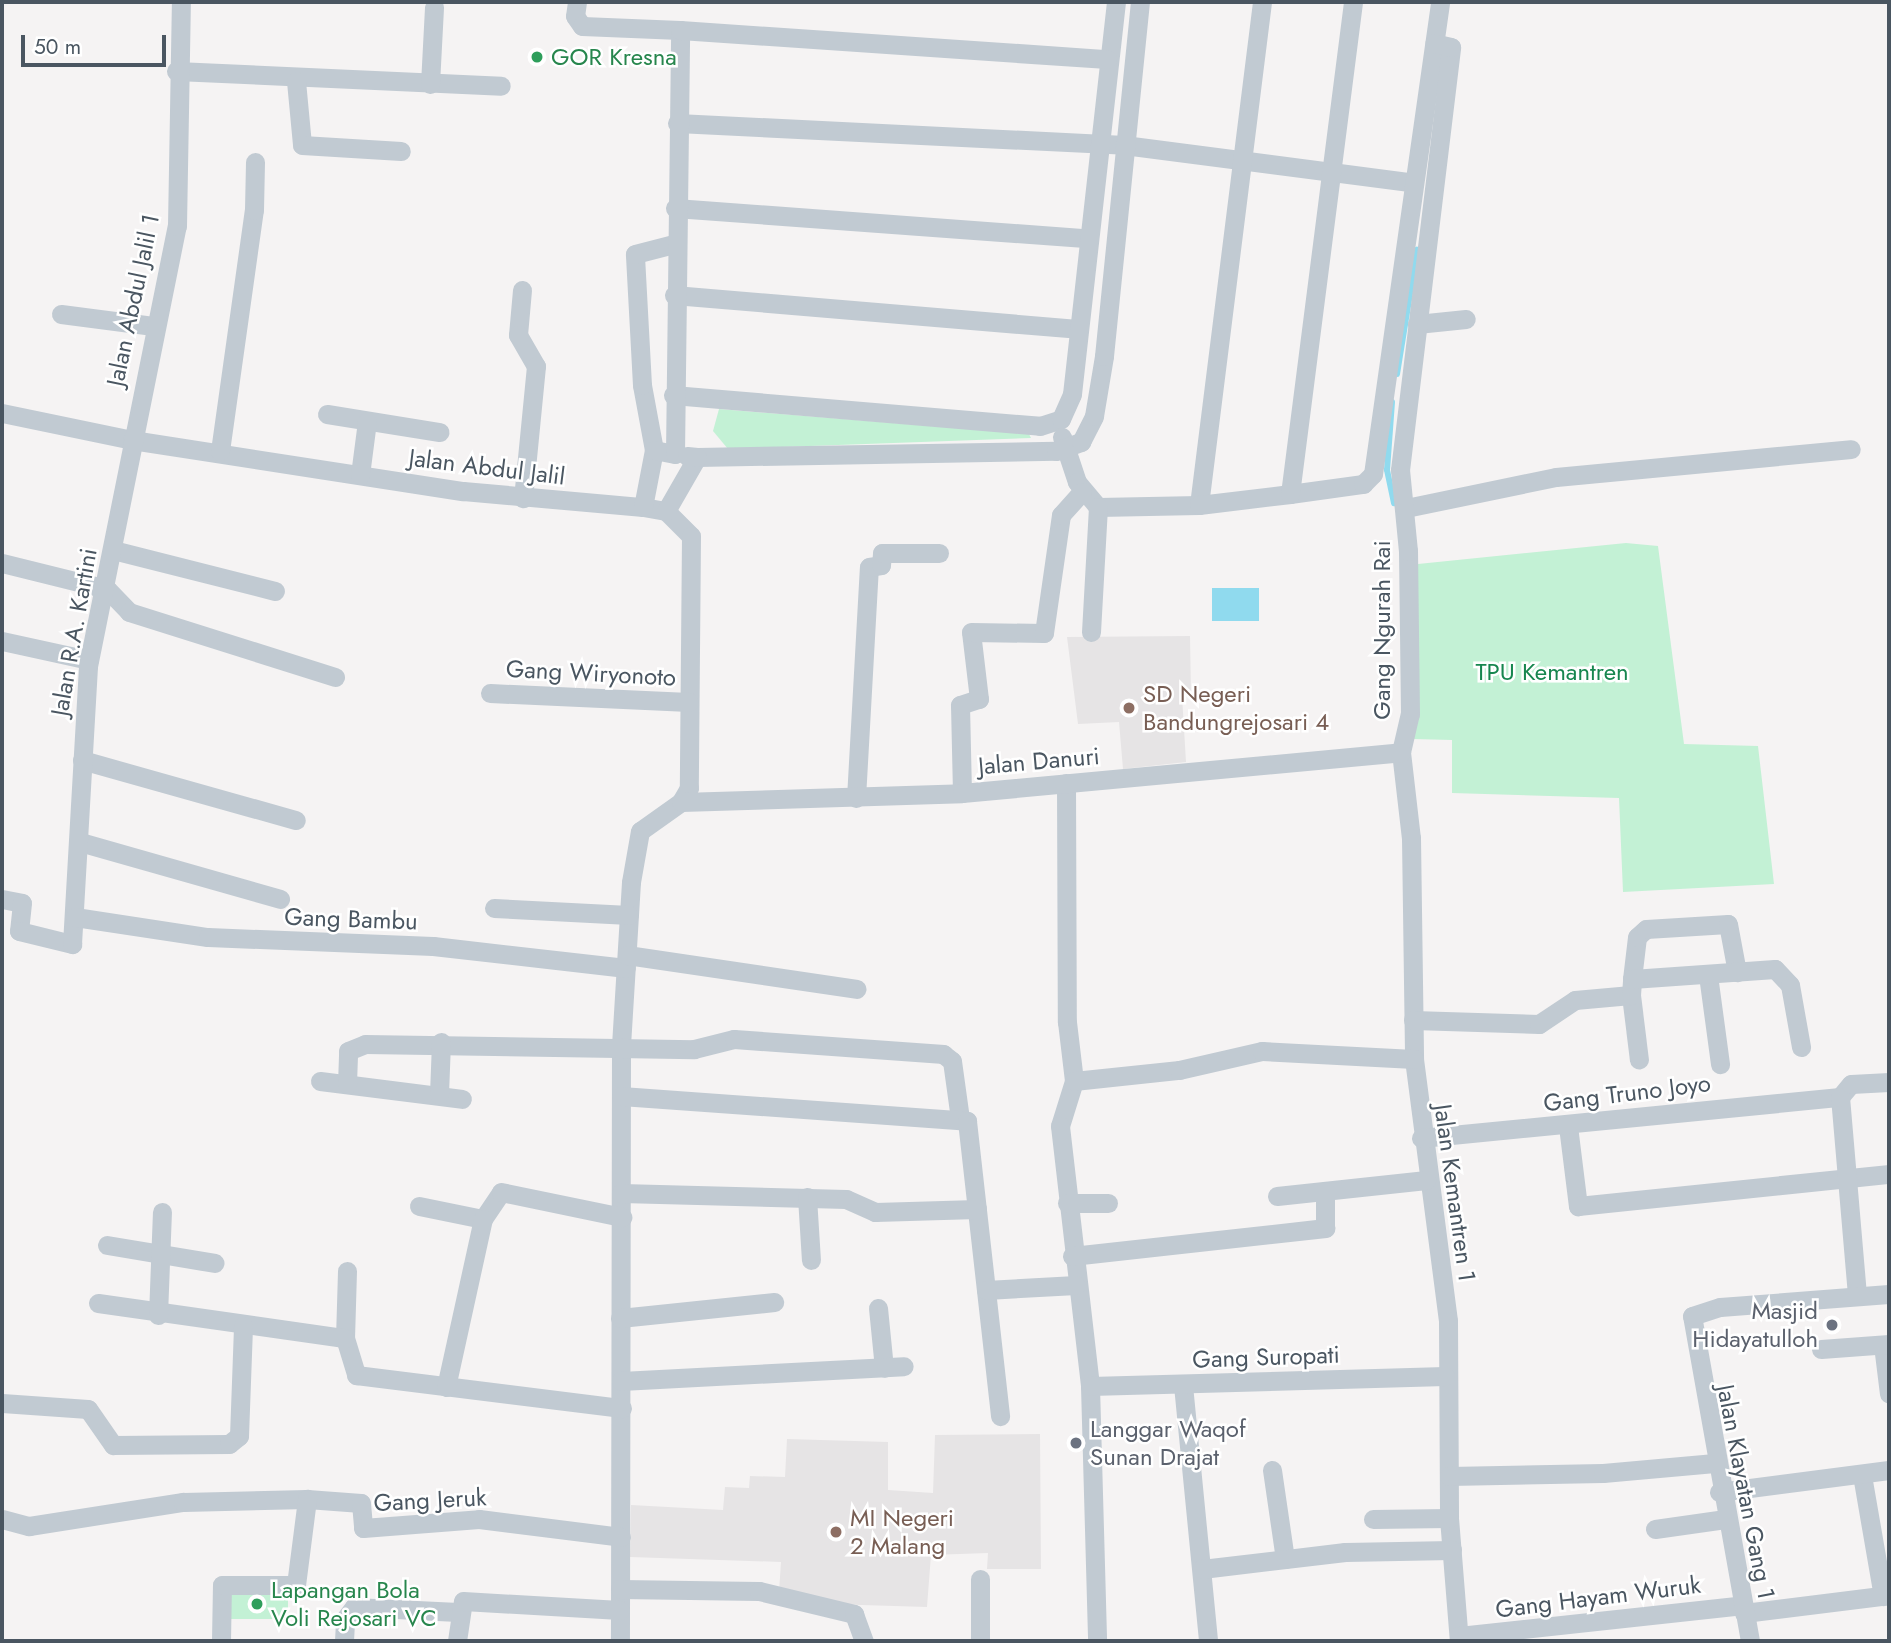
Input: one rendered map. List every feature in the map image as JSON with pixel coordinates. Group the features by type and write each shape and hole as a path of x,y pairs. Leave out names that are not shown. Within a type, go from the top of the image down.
{"street":[{"name":"Jalan Abdul Jalil 1","path":"132,440 153,326 177,226 176,71 181,2"},
{"path":"577,2 575,16 582,26 680,30 1107,59"},
{"path":"1055,424 1072,394 1085,238 1116,2"},
{"path":"654,450 697,457 1068,449 1089,432 1094,416 1140,2"},
{"path":"1199,505 1262,2"},
{"path":"1290,494 1353,2"},
{"path":"1055,424 1068,449 1082,492 1098,507 1199,505 1355,486 1373,474 1410,182 1439,44 1440,2"},
{"path":"430,83 434,7"},
{"path":"675,454 674,243 680,30"},
{"name":"Gang Ngurah Rai","path":"1401,752 1410,714 1406,508 1400,470 1451,47 1439,44"},
{"path":"176,71 296,81 501,86"},
{"path":"296,81 302,145 401,151"},
{"path":"677,123 1096,147 1124,145 1242,158 1410,182"},
{"path":"220,451 254,210 255,162"},
{"path":"675,208 1085,238"},
{"path":"643,507 654,450 642,385 635,254 674,243"},
{"path":"522,290 518,335 536,366 523,498"},
{"path":"674,295 1078,329"},
{"path":"61,314 153,326"},
{"path":"1417,324 1466,319"},
{"path":"673,395 1055,424"},
{"name":"Jalan Abdul Jalil","path":"2,413 132,440 220,451 360,475 523,498 666,511"},
{"path":"327,414 440,432"},
{"path":"360,475 368,421"},
{"name":"Jalan R.A. Kartini","path":"75,917 89,660 107,589 132,440"},
{"path":"1406,508 1556,477 1851,449"},
{"path":"620,1641 621,1046 629,915 640,831 681,802 689,788 689,702 695,547 686,526 666,511 697,457"},
{"path":"962,793 960,705 979,701 971,632 1044,634 1061,515 1082,492"},
{"path":"1091,632 1098,507"},
{"path":"113,550 275,591"},
{"path":"856,798 869,567 881,565 884,552 940,553"},
{"path":"2,563 107,589 128,612 335,677"},
{"path":"2,641 89,660"},
{"name":"Gang Wiryonoto","path":"490,693 689,702"},
{"name":"Jalan Danuri","path":"681,802 962,793 1401,752"},
{"name":"Jalan Kemantren 1","path":"1401,752 1411,838 1414,1059 1426,1181 1448,1321 1445,1376 1449,1518 1459,1639"},
{"path":"82,760 296,820"},
{"path":"1066,783 1067,1021 1074,1080 1060,1126 1072,1256 1090,1386 1097,1641"},
{"path":"80,842 280,899"},
{"path":"2,899 22,903 19,932 69,945 75,917"},
{"path":"494,908 629,915"},
{"name":"Gang Bambu","path":"75,917 208,937 433,946 627,962 856,989"},
{"path":"1639,1060 1632,987 1637,937 1646,929 1728,924 1737,972"},
{"path":"1413,1020 1539,1024 1575,1000 1632,987 1737,972 1782,972 1790,985 1801,1047"},
{"path":"1708,975 1720,1064"},
{"path":"347,1084 348,1051 355,1045 441,1042 694,1049 734,1039 932,1051 952,1061 960,1119"},
{"path":"439,1094 441,1042"},
{"path":"1074,1080 1179,1070 1262,1051 1414,1059"},
{"path":"320,1081 462,1099"},
{"name":"Gang Truno Joyo","path":"1421,1138 1568,1126 1840,1097 1851,1084 1889,1082"},
{"path":"621,1096 960,1119 969,1125 1000,1416"},
{"path":"1840,1097 1857,1295 1889,1294"},
{"path":"1568,1126 1578,1206 1889,1174"},
{"path":"1277,1196 1426,1181"},
{"path":"1072,1256 1325,1228 1325,1191"},
{"path":"446,1387 483,1219 500,1192 622,1217"},
{"path":"621,1193 846,1199 875,1212 977,1209"},
{"path":"807,1197 811,1260"},
{"path":"1067,1203 1108,1203"},
{"path":"419,1206 483,1219"},
{"path":"158,1315 163,1257 162,1212"},
{"path":"107,1245 163,1257 214,1263"},
{"path":"347,1271 345,1338 356,1375 622,1408"},
{"path":"986,1290 1076,1285"},
{"name":"Jalan Klayatan Gang 1","path":"1750,1641 1719,1492 1690,1321 1696,1312 1857,1295"},
{"path":"620,1318 775,1301"},
{"path":"98,1303 158,1315 345,1338"},
{"path":"878,1308 884,1368"},
{"path":"2,1403 88,1409 113,1445 229,1444 239,1436 243,1326"},
{"path":"1821,1349 1886,1345 1889,1394"},
{"path":"621,1381 904,1366"},
{"name":"Gang Suropati","path":"1090,1386 1173,1379 1183,1385 1445,1376"},
{"path":"1183,1385 1208,1641"},
{"path":"1449,1476 1602,1474 1715,1463"},
{"path":"1719,1492 1889,1470"},
{"path":"1272,1471 1285,1559"},
{"path":"1862,1475 1886,1596"},
{"path":"2,1524 29,1526 183,1502 307,1499 296,1585 222,1585 221,1641"},
{"name":"Gang Jeruk","path":"307,1499 361,1503 363,1528 479,1518 621,1537"},
{"path":"1373,1519 1449,1518"},
{"path":"1655,1529 1725,1519"},
{"path":"1202,1569 1285,1559 1452,1549"},
{"path":"980,1579 980,1641"},
{"path":"620,1589 759,1591 855,1614 864,1641"},
{"name":"Gang Hayam Wuruk","path":"1459,1639 1886,1596"},
{"path":"457,1641 458,1612 463,1601 620,1610"},
{"path":"344,1641 345,1619 354,1607 458,1612"}],"shaded area":[{"name":"SD Negeri Bandungrejosari 4","path":"1190,636 1191,695 1182,696 1186,762 1123,769 1119,722 1078,724 1067,637"},
{"name":"MI Negeri 2 Malang","path":"1040,1434 1041,1569 987,1569 988,1553 931,1555 927,1607 829,1604 779,1592 781,1562 630,1557 631,1505 723,1510 725,1487 749,1488 750,1476 785,1477 787,1439 888,1442 888,1490 933,1493 935,1435"}],"green space":[{"path":"719,409 1029,434 1031,438 728,449 713,431"},
{"name":"TPU Kemantren","path":"1626,543 1658,546 1684,744 1758,746 1774,884 1623,892 1619,798 1452,793 1452,740 1413,739 1418,564"},
{"name":"Lapangan Bola Voli Rejosari VC","path":"227,1589 288,1589 288,1619 227,1619"}],"water":[{"path":"1212,588 1259,588 1259,621 1212,621"}],"waterway":[{"path":"1397,374 1417,250"},
{"path":"1392,402 1387,470 1394,503"}],"place":[{"name":"GOR Kresna","path":"537,57"},
{"name":"SD Negeri Bandungrejosari 4","path":"1129,708"},
{"name":"Masjid Hidayatulloh","path":"1832,1325"},
{"name":"Langgar Waqof Sunan Drajat","path":"1076,1443"},
{"name":"MI Negeri 2 Malang","path":"836,1532"},
{"name":"Lapangan Bola Voli Rejosari VC","path":"257,1604"}]}
